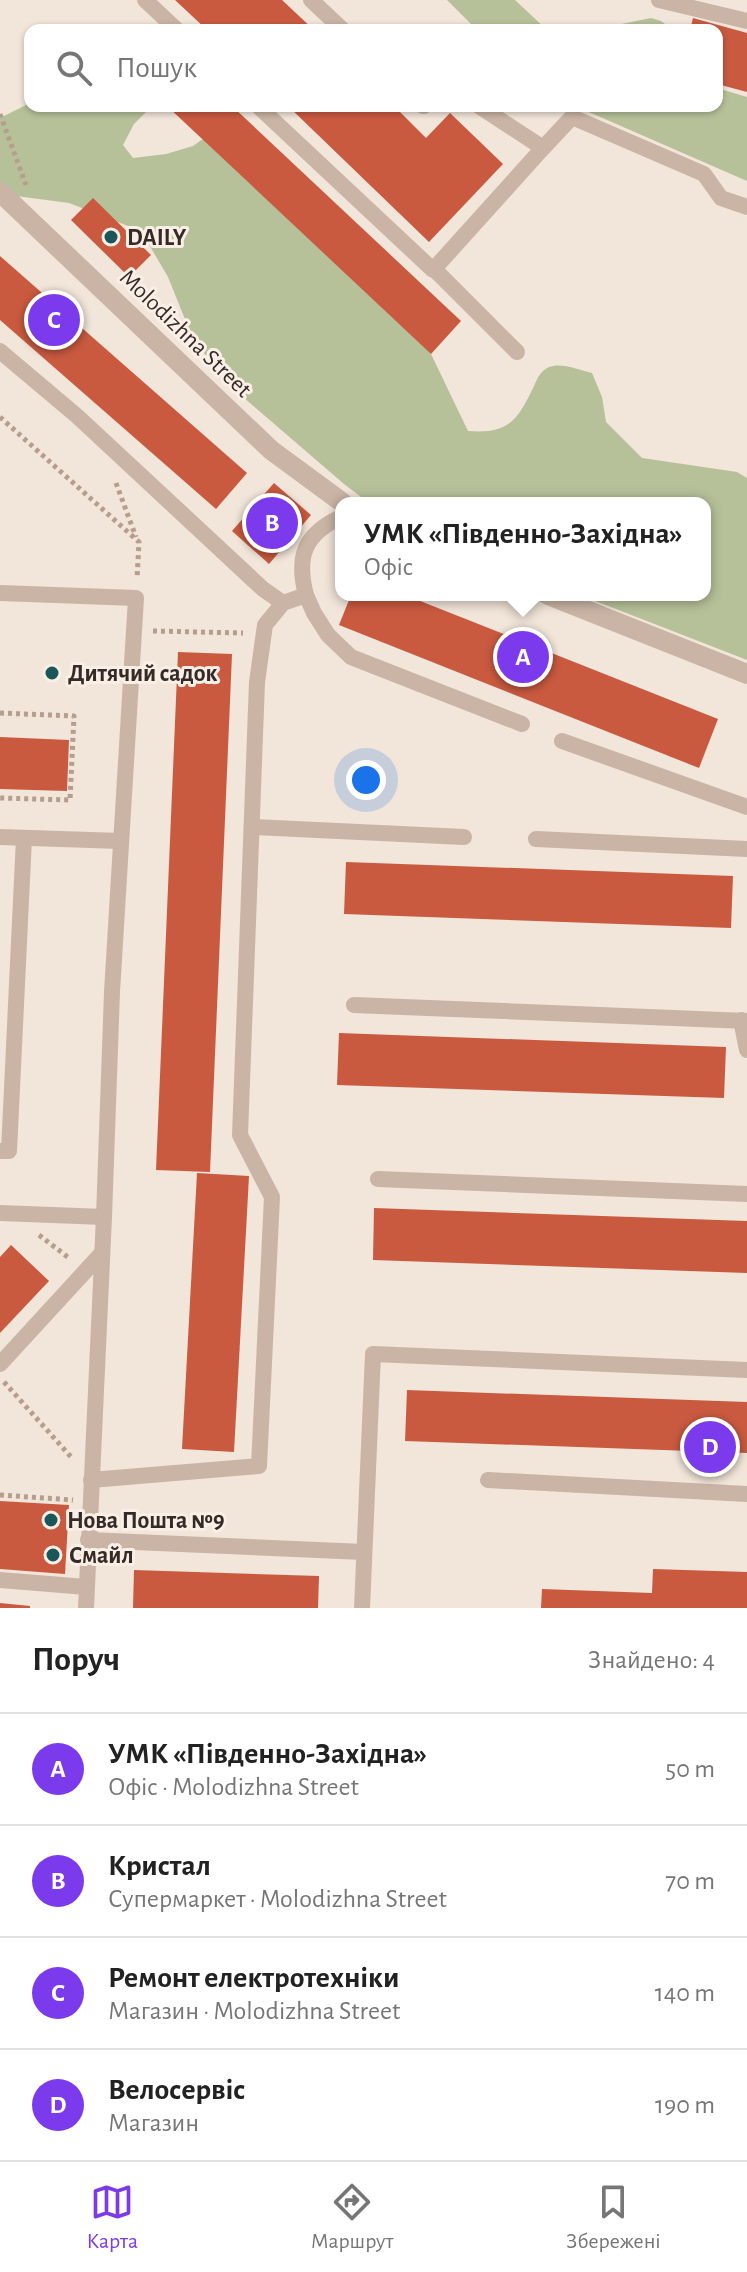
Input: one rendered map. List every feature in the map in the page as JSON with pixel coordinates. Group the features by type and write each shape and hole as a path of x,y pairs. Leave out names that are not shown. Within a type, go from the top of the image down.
{"street":[{"name":"Molodizhna Street","path":"0,192 271,450 335,497"},
{"path":"563,601 747,674"}],"lane":[{"path":"145,0 171,24"},
{"path":"311,0 337,24"},
{"path":"659,0 747,21"},
{"path":"264,112 434,269 517,352"},
{"path":"488,112 543,148"},
{"path":"434,269 572,117 704,174 721,198 747,207"},
{"path":"0,351 77,416 263,589 283,603"},
{"path":"335,521 314,536 301,558 306,595 328,635 351,657 522,724"},
{"path":"0,593 136,598 112,992 86,1608"},
{"path":"91,1480 259,1466 272,1197 240,1135 257,682 265,625 283,603 306,595"},
{"path":"562,741 747,807"},
{"path":"252,827 464,837"},
{"path":"0,837 121,841"},
{"path":"0,1151 9,1151 24,838"},
{"path":"536,839 747,849"},
{"path":"354,1005 744,1020 747,1050"},
{"path":"378,1179 747,1194"},
{"path":"0,1213 104,1217"},
{"path":"0,1364 102,1253"},
{"path":"362,1608 373,1354 747,1370"},
{"path":"488,1480 747,1494"},
{"path":"88,1540 364,1552"},
{"path":"0,1580 86,1587"}],"path":[{"path":"0,114 38,228"},
{"path":"0,417 138,541"},
{"path":"116,482 138,541 136,598"},
{"path":"135,630 264,634"},
{"path":"0,713 74,716 70,800 0,798"},
{"path":"28,1227 86,1270"},
{"path":"0,1378 91,1480"},
{"path":"0,1495 90,1501"}],"green space":[{"path":"447,0 515,0 541,24 471,24"},
{"path":"651,18 665,24 622,24"},
{"path":"723,90 747,97 747,181 589,112 723,112"},
{"path":"24,106 24,112 146,112 134,124 123,145 133,158 166,154 193,146 229,120 431,354 468,431 493,430 510,423 541,373 549,367 565,366 592,373 602,397 606,422 642,458 737,472 747,478 747,660 595,601 711,601 711,497 361,497 221,378 191,334 168,277 141,231 69,203 16,196 0,185 0,118"}],"building":[{"path":"175,0 282,0 308,24 201,24"},
{"path":"693,18 715,24 692,24"},
{"path":"723,26 747,33 747,92 723,86"},
{"path":"173,112 238,112 461,321 431,354"},
{"path":"294,112 400,112 426,138 450,113 503,164 429,242"},
{"path":"93,198 151,255 129,277 71,220"},
{"path":"0,256 247,473 216,509 0,320"},
{"path":"274,483 311,515 269,564 232,531"},
{"path":"349,601 420,601 718,719 699,768 339,625"},
{"path":"178,652 232,654 210,1172 156,1170"},
{"path":"0,737 69,740 67,791 0,789"},
{"path":"346,862 733,876 731,928 344,914"},
{"path":"339,1033 726,1047 724,1098 337,1085"},
{"path":"197,1173 249,1176 234,1452 182,1449"},
{"path":"374,1208 747,1221 747,1273 373,1260"},
{"path":"11,1245 49,1281 0,1333 0,1257"},
{"path":"407,1390 747,1402 747,1453 405,1441"},
{"path":"0,1501 69,1505 65,1574 0,1569"},
{"path":"653,1569 747,1572 747,1608 541,1608 542,1589 652,1593"},
{"path":"134,1570 319,1576 318,1608 133,1608"},
{"path":"0,1603 30,1606 30,1608 0,1608"}],"place":[{"name":"DAILY","path":"111,237"},
{"name":"Ремонт електротехніки","path":"54,320"},
{"name":"Кристал","path":"272,523"},
{"name":"УМК «Південно-Західна»","path":"523,657"},
{"name":"Дитячий садок","path":"52,673"},
{"name":"Велосервіс","path":"710,1447"},
{"name":"Нова Пошта №9","path":"51,1520"},
{"name":"Смайл","path":"53,1555"}]}
